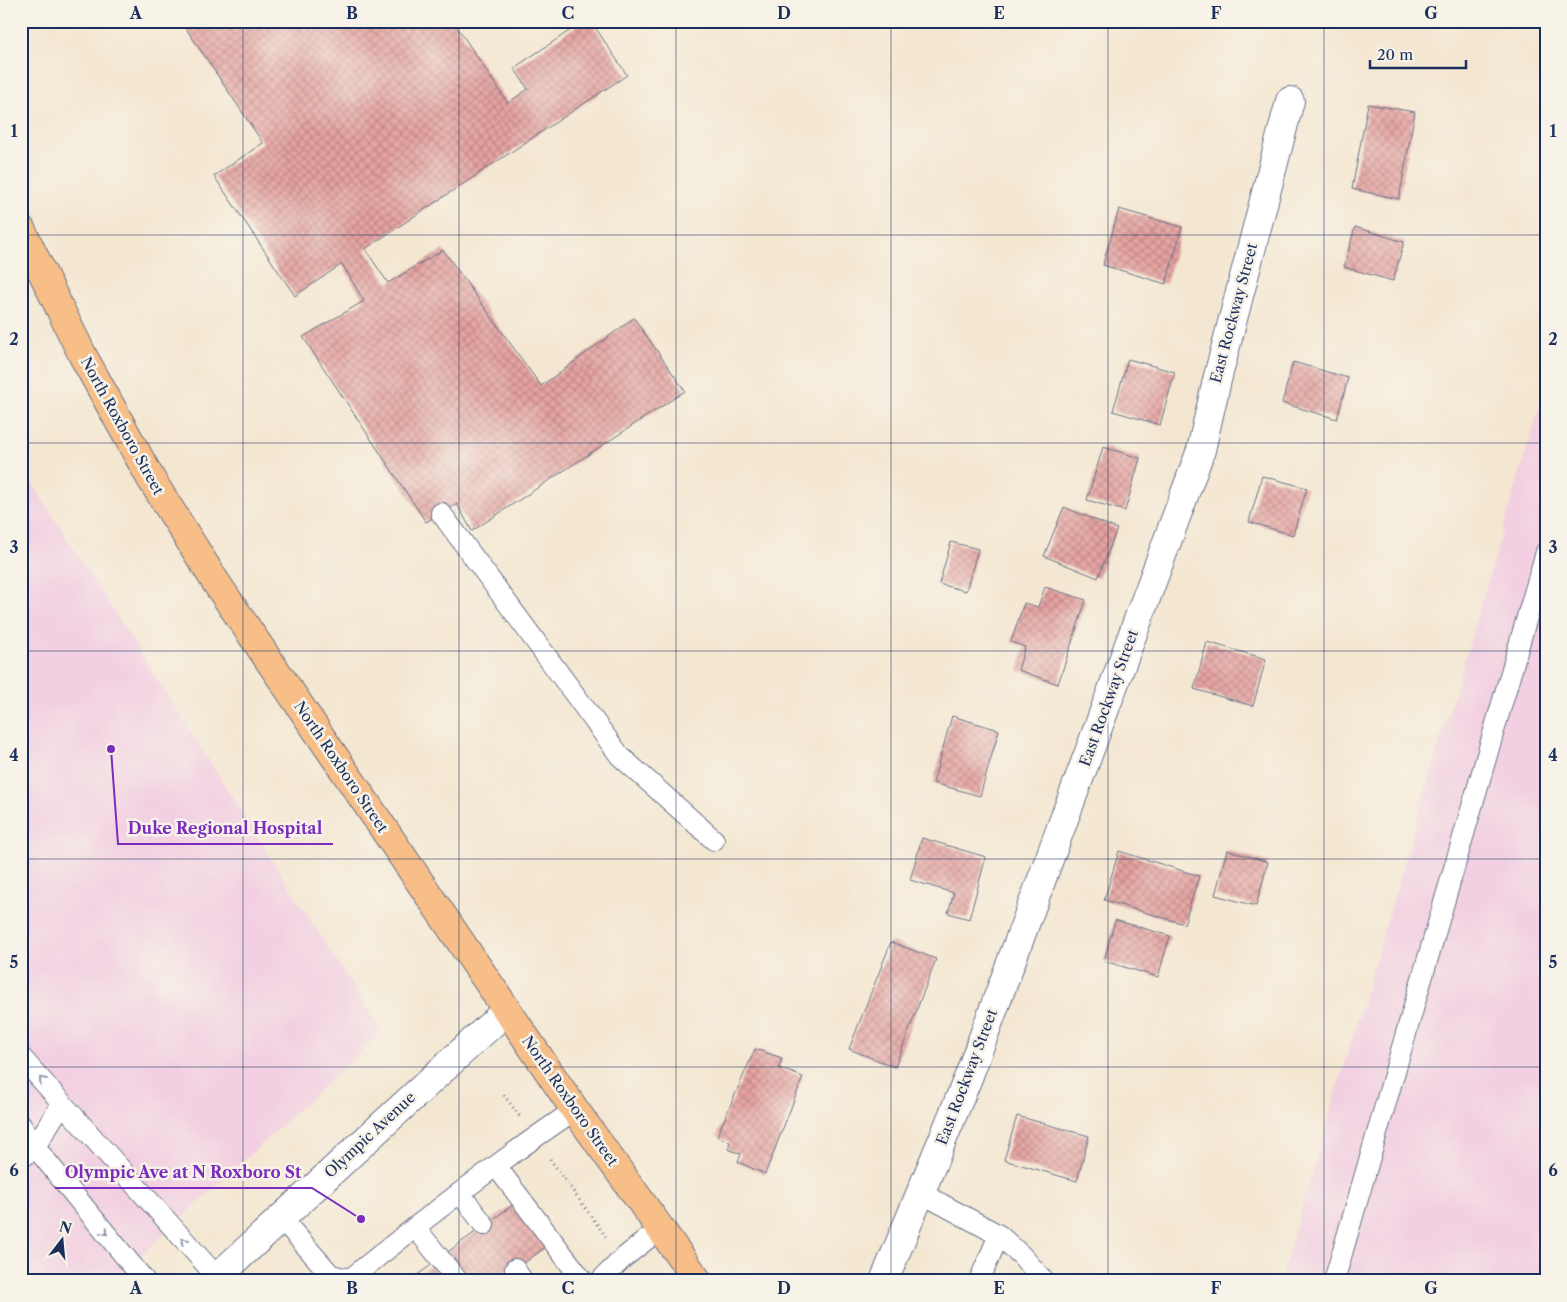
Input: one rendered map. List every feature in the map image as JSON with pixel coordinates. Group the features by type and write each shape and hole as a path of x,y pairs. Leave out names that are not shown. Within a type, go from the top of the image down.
{"main road":[{"name":"North Roxboro Street","path":"21,229 82,356 151,479 222,592 575,1110 698,1281"}],"street":[{"name":"East Rockway Street","path":"884,1281 968,1078 1201,450 1217,380 1290,101"},
{"name":"Olympic Avenue","path":"215,1279 507,1010"}],"lane":[{"path":"441,513 620,756 714,840"},
{"path":"1334,1281 1540,594 1546,552"},
{"path":"21,1057 215,1279"},
{"path":"28,1153 62,1103"},
{"path":"281,1218 330,1276 350,1279 460,1192 534,1137 575,1110"},
{"path":"21,1125 28,1153 145,1281"},
{"path":"496,1166 583,1281"},
{"path":"460,1192 484,1225"},
{"path":"921,1193 999,1235 1021,1255 1044,1281"},
{"path":"415,1227 458,1281"},
{"path":"600,1281 622,1259 660,1229"},
{"path":"979,1281 999,1235"}],"path":[{"path":"504,1095 622,1259"}],"shaded area":[{"path":"1546,385 1546,1281 1280,1281"},
{"path":"21,466 382,1032 114,1281 21,1281"}],"building":[{"path":"181,21 453,21 508,103 528,89 514,68 584,21 591,21 627,75 365,249 388,283 443,250 541,386 634,318 685,391 472,531 457,504 426,522 303,337 364,301 342,264 295,296 214,176 263,143"},
{"path":"1368,104 1415,112 1399,199 1352,189"},
{"path":"1119,209 1182,227 1166,284 1103,265"},
{"path":"1355,227 1404,242 1393,281 1344,267"},
{"path":"1128,359 1175,372 1160,425 1113,411"},
{"path":"1293,362 1348,378 1337,419 1282,403"},
{"path":"1103,447 1140,458 1125,511 1087,500"},
{"path":"1262,476 1307,488 1293,535 1249,522"},
{"path":"1064,507 1117,529 1098,578 1044,556"},
{"path":"951,542 978,549 966,591 939,584"},
{"path":"1045,587 1086,600 1058,684 1018,670 1025,647 1011,642 1024,603 1038,607"},
{"path":"1207,642 1266,659 1253,706 1194,689"},
{"path":"952,716 999,730 980,796 933,783"},
{"path":"922,838 986,857 969,919 948,913 954,893 910,880"},
{"path":"1227,850 1268,862 1256,906 1215,895"},
{"path":"1119,851 1199,876 1184,924 1104,900"},
{"path":"1115,920 1170,936 1158,977 1104,961"},
{"path":"891,942 936,959 895,1067 849,1049"},
{"path":"755,1049 782,1058 779,1068 803,1077 765,1174 738,1162 741,1154 728,1149 730,1142 717,1136"},
{"path":"1017,1116 1089,1136 1077,1181 1004,1160"},
{"path":"518,1201 550,1244 499,1281 465,1281 445,1254"},
{"path":"434,1263 448,1281 409,1281"}],"place":[{"name":"Duke Regional Hospital","path":"111,749"},
{"name":"Olympic Ave at N Roxboro St","path":"361,1219"}]}
